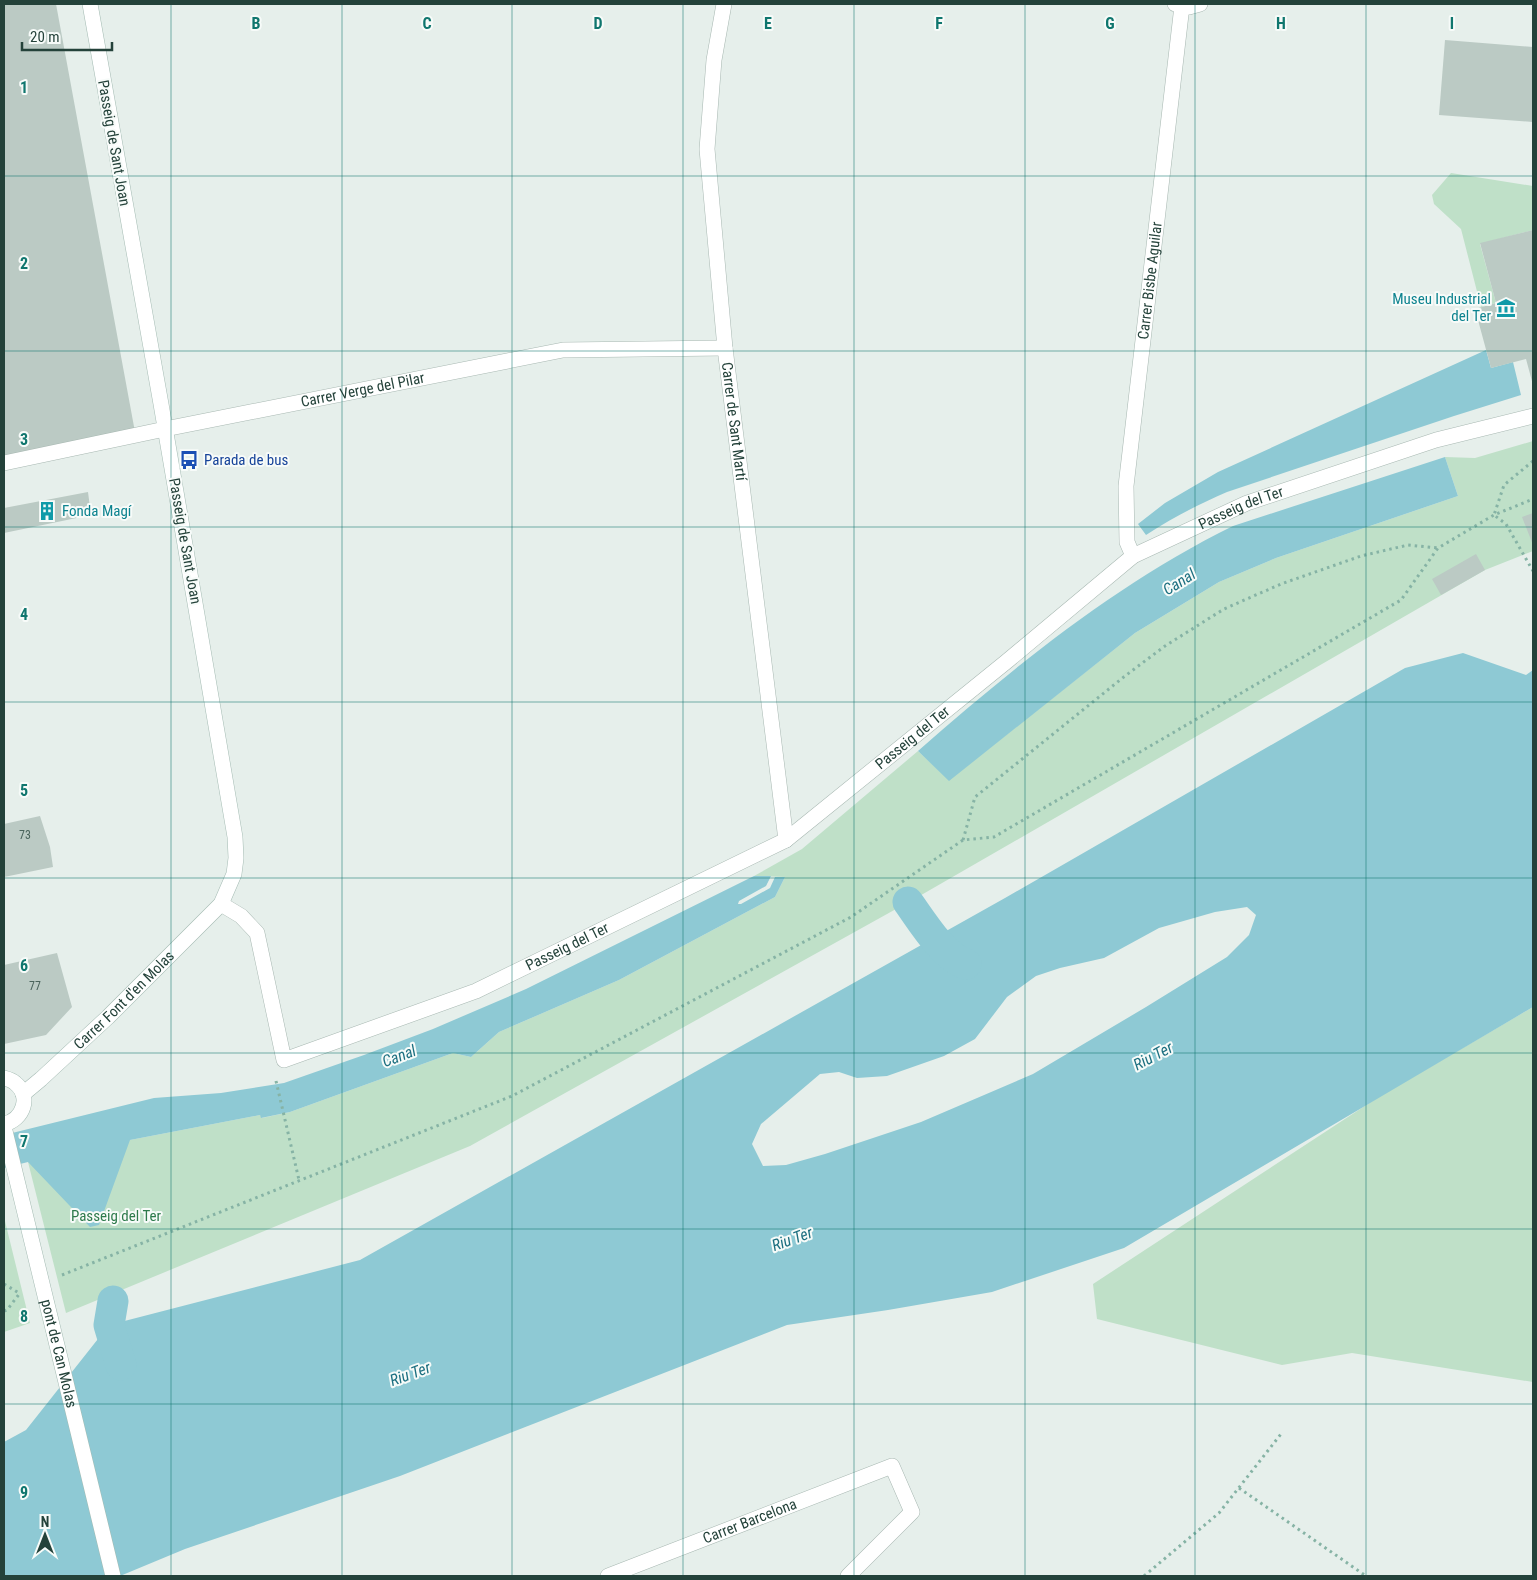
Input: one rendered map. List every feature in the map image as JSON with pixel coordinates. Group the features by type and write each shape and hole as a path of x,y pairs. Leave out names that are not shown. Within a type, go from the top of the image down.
{"street":[{"name":"Passeig de Sant Joan","path":"90,4 235,837 236,858 234,874 221,904"},
{"name":"Carrer de Sant Martí","path":"724,4 714,60 707,149 724,348 786,840"},
{"path":"1178,5 1189,7 1200,4"},
{"name":"Carrer Bisbe Aguilar","path":"1133,556 1127,542 1126,486 1178,5"},
{"name":"Carrer Verge del Pilar","path":"4,463 563,350 724,348"},
{"name":"Passeig del Ter","path":"221,904 241,916 257,933 284,1060 476,992 786,840 1006,662 1133,556 1247,503 1436,440 1533,416"},
{"name":"Carrer Font d'en Molas","path":"23,1094 108,1017 221,904"},
{"path":"4,1078 16,1084 23,1094 24,1103 20,1114 4,1127"},
{"name":"pont de Can Molas","path":"4,1127 113,1576"},
{"name":"Carrer Barcelona","path":"608,1576 892,1466 912,1512 848,1576"}],"path":[{"path":"1494,515 1504,485 1533,461"},
{"path":"56,1278 512,1096 851,917 963,840 994,837 1401,600 1438,548 1494,515 1533,499"},
{"path":"1494,515 1506,524 1533,571"},
{"path":"963,840 975,797 1125,676 1165,646 1224,609 1281,584 1361,556 1408,545 1438,548"},
{"path":"276,1082 299,1180"},
{"path":"4,1284 19,1293"},
{"path":"4,1311 7,1310 19,1293 28,1289"},
{"path":"1144,1576 1219,1513 1281,1434"},
{"path":"1239,1488 1366,1576"}],"green space":[{"path":"1451,173 1533,186 1533,230 1480,244 1496,303 1481,307 1461,229 1434,204 1432,195"},
{"name":"Passeig del Ter","path":"1533,441 1533,551 1485,570 923,894 470,1146 66,1313 28,1162 260,1115 262,1118 290,1112 453,1053 471,1057 499,1032 619,980 775,897 785,877 754,876 802,849 918,751 949,780 1135,633 1219,582 1276,558 1458,496 1445,457 1475,458"},
{"path":"1533,1007 1533,1382 1352,1353 1282,1365 1097,1319 1093,1284 1377,1098"},
{"path":"4,1217 30,1323 4,1332"}],"water":[{"path":"1486,350 1491,368 1513,362 1521,395 1227,492 1206,501 1146,535 1138,524 1165,503 1218,472"},
{"name":"Canal","path":"1445,457 1458,496 1276,558 1219,582 1135,633 949,781 918,751 992,688 1068,628 1148,573 1190,549 1233,526"},
{"name":"Riu Ter","path":"1463,653 1526,675 1533,670 1533,1007 1124,1248 992,1292 787,1325 400,1476 185,1549 120,1576 4,1576 4,1442 26,1430 109,1325 360,1260 1005,898 1405,668","holes":["1247,907 1256,915 1249,935 1227,957 1033,1074 921,1122 786,1165 763,1166 752,1144 761,1124 820,1074 839,1072 857,1078 887,1076 944,1056 975,1039 1007,997 1036,976 1060,968 1104,958 1159,928 1215,912"]},
{"name":"Canal","path":"754,876 771,876 766,886 739,901 738,904 770,888 775,877 785,877 775,897 619,980 499,1032 471,1057 453,1053 290,1112 261,1118 260,1115 130,1140 99,1225 90,1227 28,1162 4,1168 4,1135 154,1098 221,1093 284,1083 433,1029 526,989"}],"building":[{"path":"4,4 56,4 135,432 4,458"},
{"path":"1445,40 1533,47 1533,122 1439,115"},
{"name":"Museu Industrial del Ter","path":"1533,230 1533,385 1526,359 1491,368 1475,309 1496,303 1480,243"},
{"name":"Fonda Magí","path":"88,492 91,515 4,533 4,508"},
{"path":"1533,513 1533,545 1522,517"},
{"path":"1476,554 1485,570 1441,595 1432,579"},
{"path":"40,816 50,847 53,867 4,877 4,824"},
{"path":"57,953 72,1007 46,1035 4,1044 4,965"}],"waterway":[{"path":"908,902 941,946 949,954 966,964"},
{"path":"113,1301 109,1325 121,1365"}],"place":[{"name":"Museu Industrial del Ter","path":"1506,308"},
{"name":"Parada de bus","path":"189,460"},
{"name":"Fonda Magí","path":"47,511"}]}
